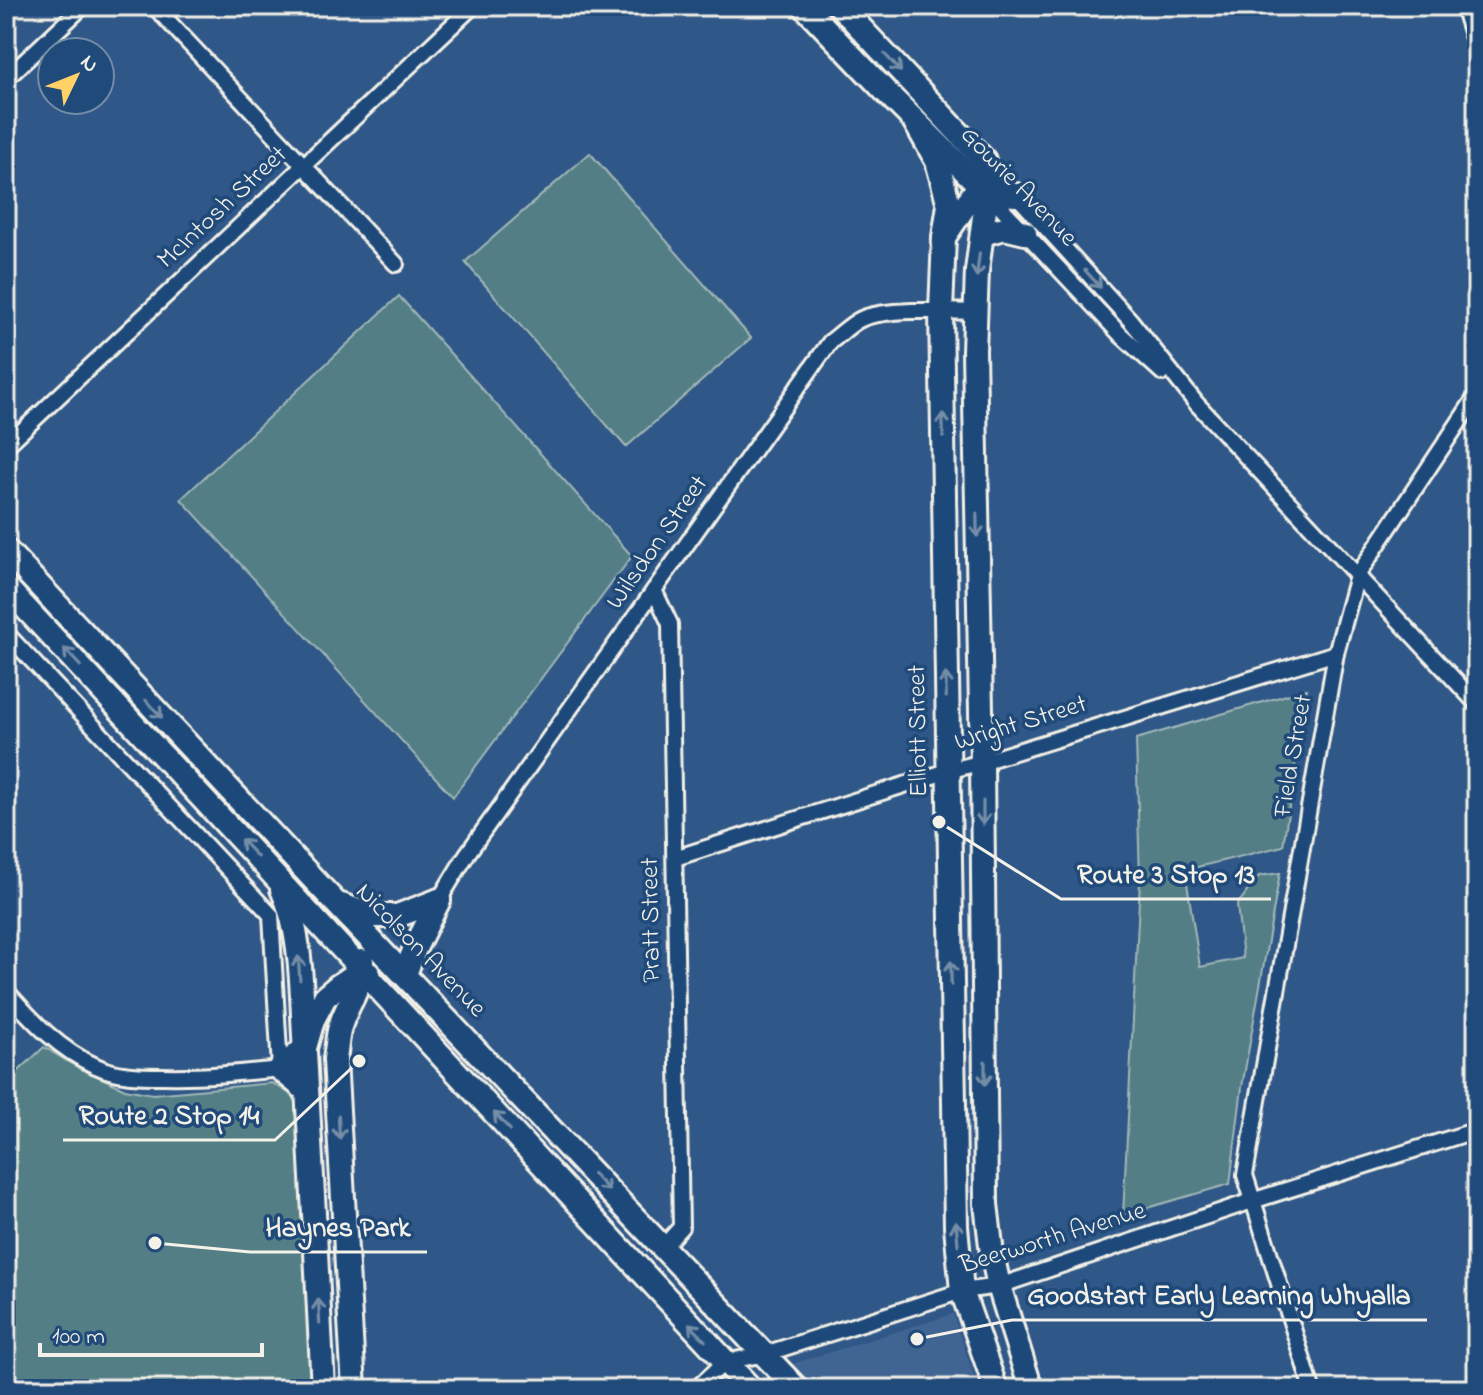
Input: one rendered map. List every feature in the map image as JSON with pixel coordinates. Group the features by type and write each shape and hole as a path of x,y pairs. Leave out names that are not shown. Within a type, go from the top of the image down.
{"street":[{"path":"6,79 83,6"},
{"path":"154,6 396,264"},
{"name":"McIntosh Street","path":"6,446 473,6"},
{"name":"Gowrie Avenue","path":"804,6 1121,335 1196,403"},
{"name":"Gowrie Avenue","path":"840,6 1131,321 1196,403 1477,704"},
{"path":"1463,6 1477,51"},
{"name":"Elliott Street","path":"915,122 937,161 949,205 944,237 941,311 956,1226 962,1291 996,1389"},
{"path":"984,160 987,193 977,271 974,367 986,1204 999,1286 1031,1389"},
{"path":"944,237 973,194 1016,195"},
{"path":"983,234 1004,228 1025,233"},
{"name":"Wilsdon Street","path":"439,900 467,854 830,342 861,319 891,313 975,312"},
{"name":"Field Street","path":"1312,1389 1245,1175 1336,653 1357,576 1477,395"},
{"name":"Nicolson Avenue","path":"6,550 335,903 797,1389"},
{"name":"Nicolson Avenue","path":"6,587 751,1389"},
{"name":"Pratt Street","path":"654,590 670,624 681,1227 663,1247"},
{"path":"6,633 271,915 280,1069 307,1091"},
{"name":"Wright Street","path":"675,858 1336,653"},
{"path":"94,681 112,664"},
{"path":"276,878 289,905 297,942 323,1389"},
{"path":"316,882 330,910 359,942 362,955 362,970 356,993 340,1026 335,1059 354,1389"},
{"path":"335,903 373,916 397,916 439,900"},
{"path":"405,974 439,900"},
{"path":"6,991 60,1045 97,1067 131,1076 204,1077 280,1069 305,1048 313,1020 325,997 362,970"},
{"path":"362,970 428,1000"},
{"path":"350,1006 363,1002 377,1003 399,1010"},
{"name":"Beerworth Avenue","path":"725,1362 765,1354 962,1291 999,1286 1477,1130"},
{"path":"539,1161 561,1140"},
{"path":"696,1389 725,1362"}],"shaded area":[{"path":"953,1314 978,1389 816,1389 792,1364"}],"green space":[{"path":"590,153 751,338 626,447 465,262"},
{"path":"399,296 632,556 453,797 181,499"},
{"path":"1307,689 1283,846 1185,870 1200,967 1243,958 1237,905 1259,876 1280,873 1242,1087 1230,1184 1123,1215 1140,881 1136,739"},
{"path":"44,1047 125,1089 153,1094 272,1083 297,1098 313,1389 6,1389 6,1083"}],"place":[{"name":"Route 3 Stop 13","path":"939,822"},
{"name":"Route 2 Stop 14","path":"359,1061"},
{"name":"Haynes Park","path":"155,1243"},
{"name":"Goodstart Early Learning Whyalla","path":"917,1339"}]}
